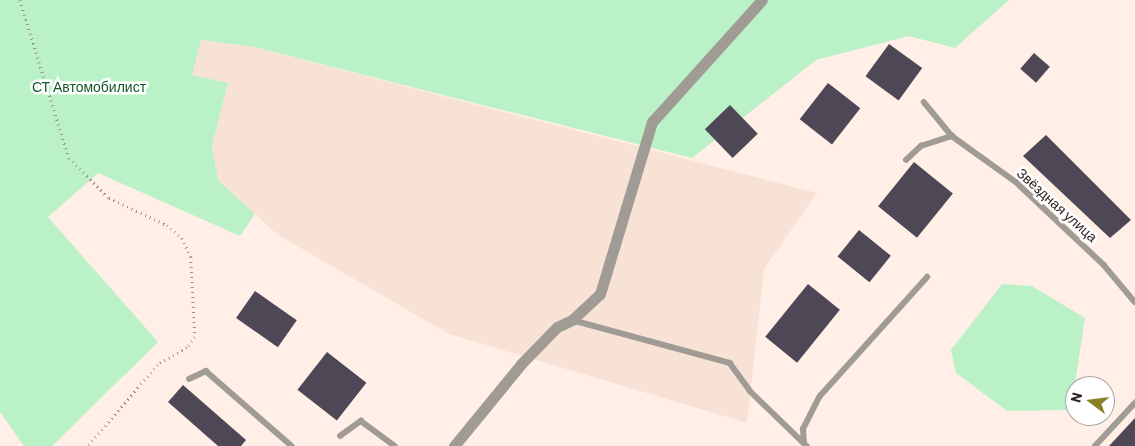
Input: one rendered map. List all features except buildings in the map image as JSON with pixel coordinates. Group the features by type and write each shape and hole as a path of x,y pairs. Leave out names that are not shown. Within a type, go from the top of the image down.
{"street":[{"path":"454,446 521,364 557,327 572,320 600,294 652,122 762,0"}],"lane":[{"name":"Звёздная улица","path":"924,102 952,136 1016,182 1104,265 1135,302"},
{"path":"906,160 920,146 952,136"},
{"path":"805,445 803,428 820,396 927,277"},
{"path":"572,320 730,364 750,391 805,445"},
{"path":"189,379 206,372 292,446"},
{"path":"1095,446 1135,403"},
{"path":"340,436 361,421 395,446"}],"path":[{"path":"20,0 69,158 109,198 167,225 182,238 191,257 195,336 187,348 158,365 88,446"}],"shaded area":[{"path":"201,40 254,47 817,193 764,269 747,423 449,334 278,235 218,180 212,146 228,83 192,75"}],"green space":[{"name":"СТ Автомобилист","path":"0,0 1009,0 955,48 909,36 816,60 692,158 254,47 201,40 192,75 228,83 212,146 218,180 255,214 240,236 98,173 48,217 158,342 52,446 24,446 0,412"},
{"path":"1002,284 1032,286 1085,318 1076,376 1065,376 1065,410 1007,411 956,373 951,350"}]}
